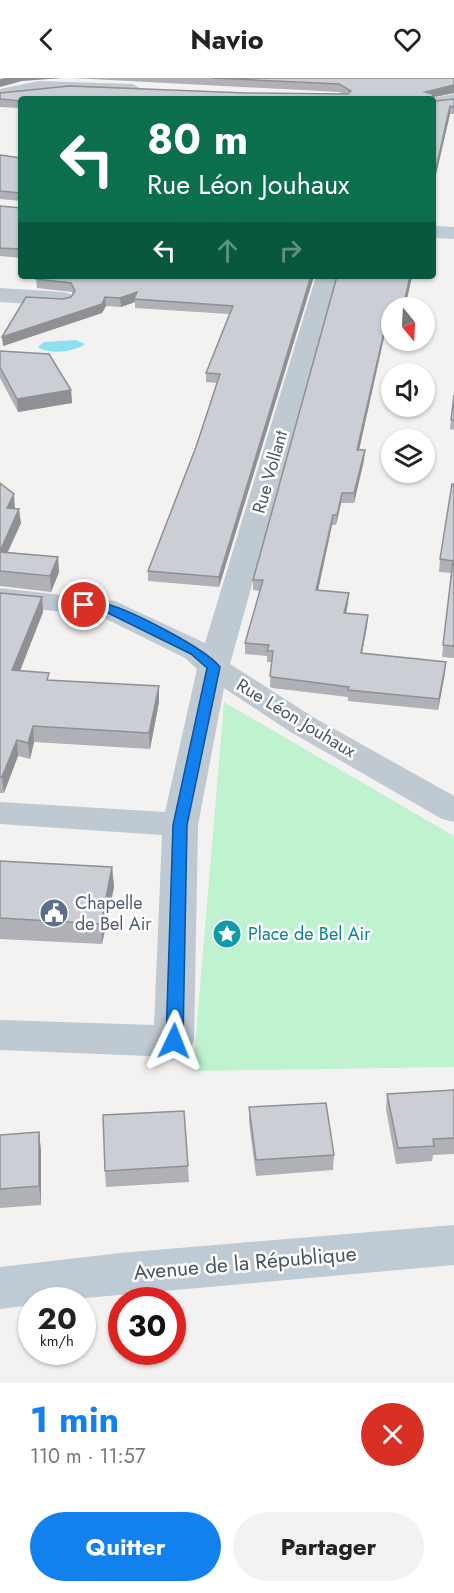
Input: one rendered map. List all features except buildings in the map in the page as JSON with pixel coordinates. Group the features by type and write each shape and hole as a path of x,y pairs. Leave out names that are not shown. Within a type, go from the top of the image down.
{"street":[{"path":"0,94 37,82 150,90"},
{"path":"436,101 454,99"},
{"path":"436,232 454,233"},
{"name":"Rue Vollant","path":"0,1035 174,1041 180,825 213,667 326,279"},
{"path":"0,295 63,299"},
{"name":"Rue Léon Jouhaux","path":"0,597 104,607 196,651 213,667 301,724 454,811"},
{"path":"0,813 180,825"},
{"name":"Avenue de la République","path":"0,1288 120,1273 454,1245"}],"green space":[{"name":"Place de Bel Air","path":"224,702 454,836 454,1067 193,1071"}],"water":[{"path":"76,340 85,344 61,352 38,347 44,342"}],"place":[{"name":"Chapelle de Bel Air","path":"54,913"},
{"name":"Place de Bel Air","path":"227,934"}],"route":[{"path":"84,605 104,607 196,651 213,667 180,825 174,1041"}]}
